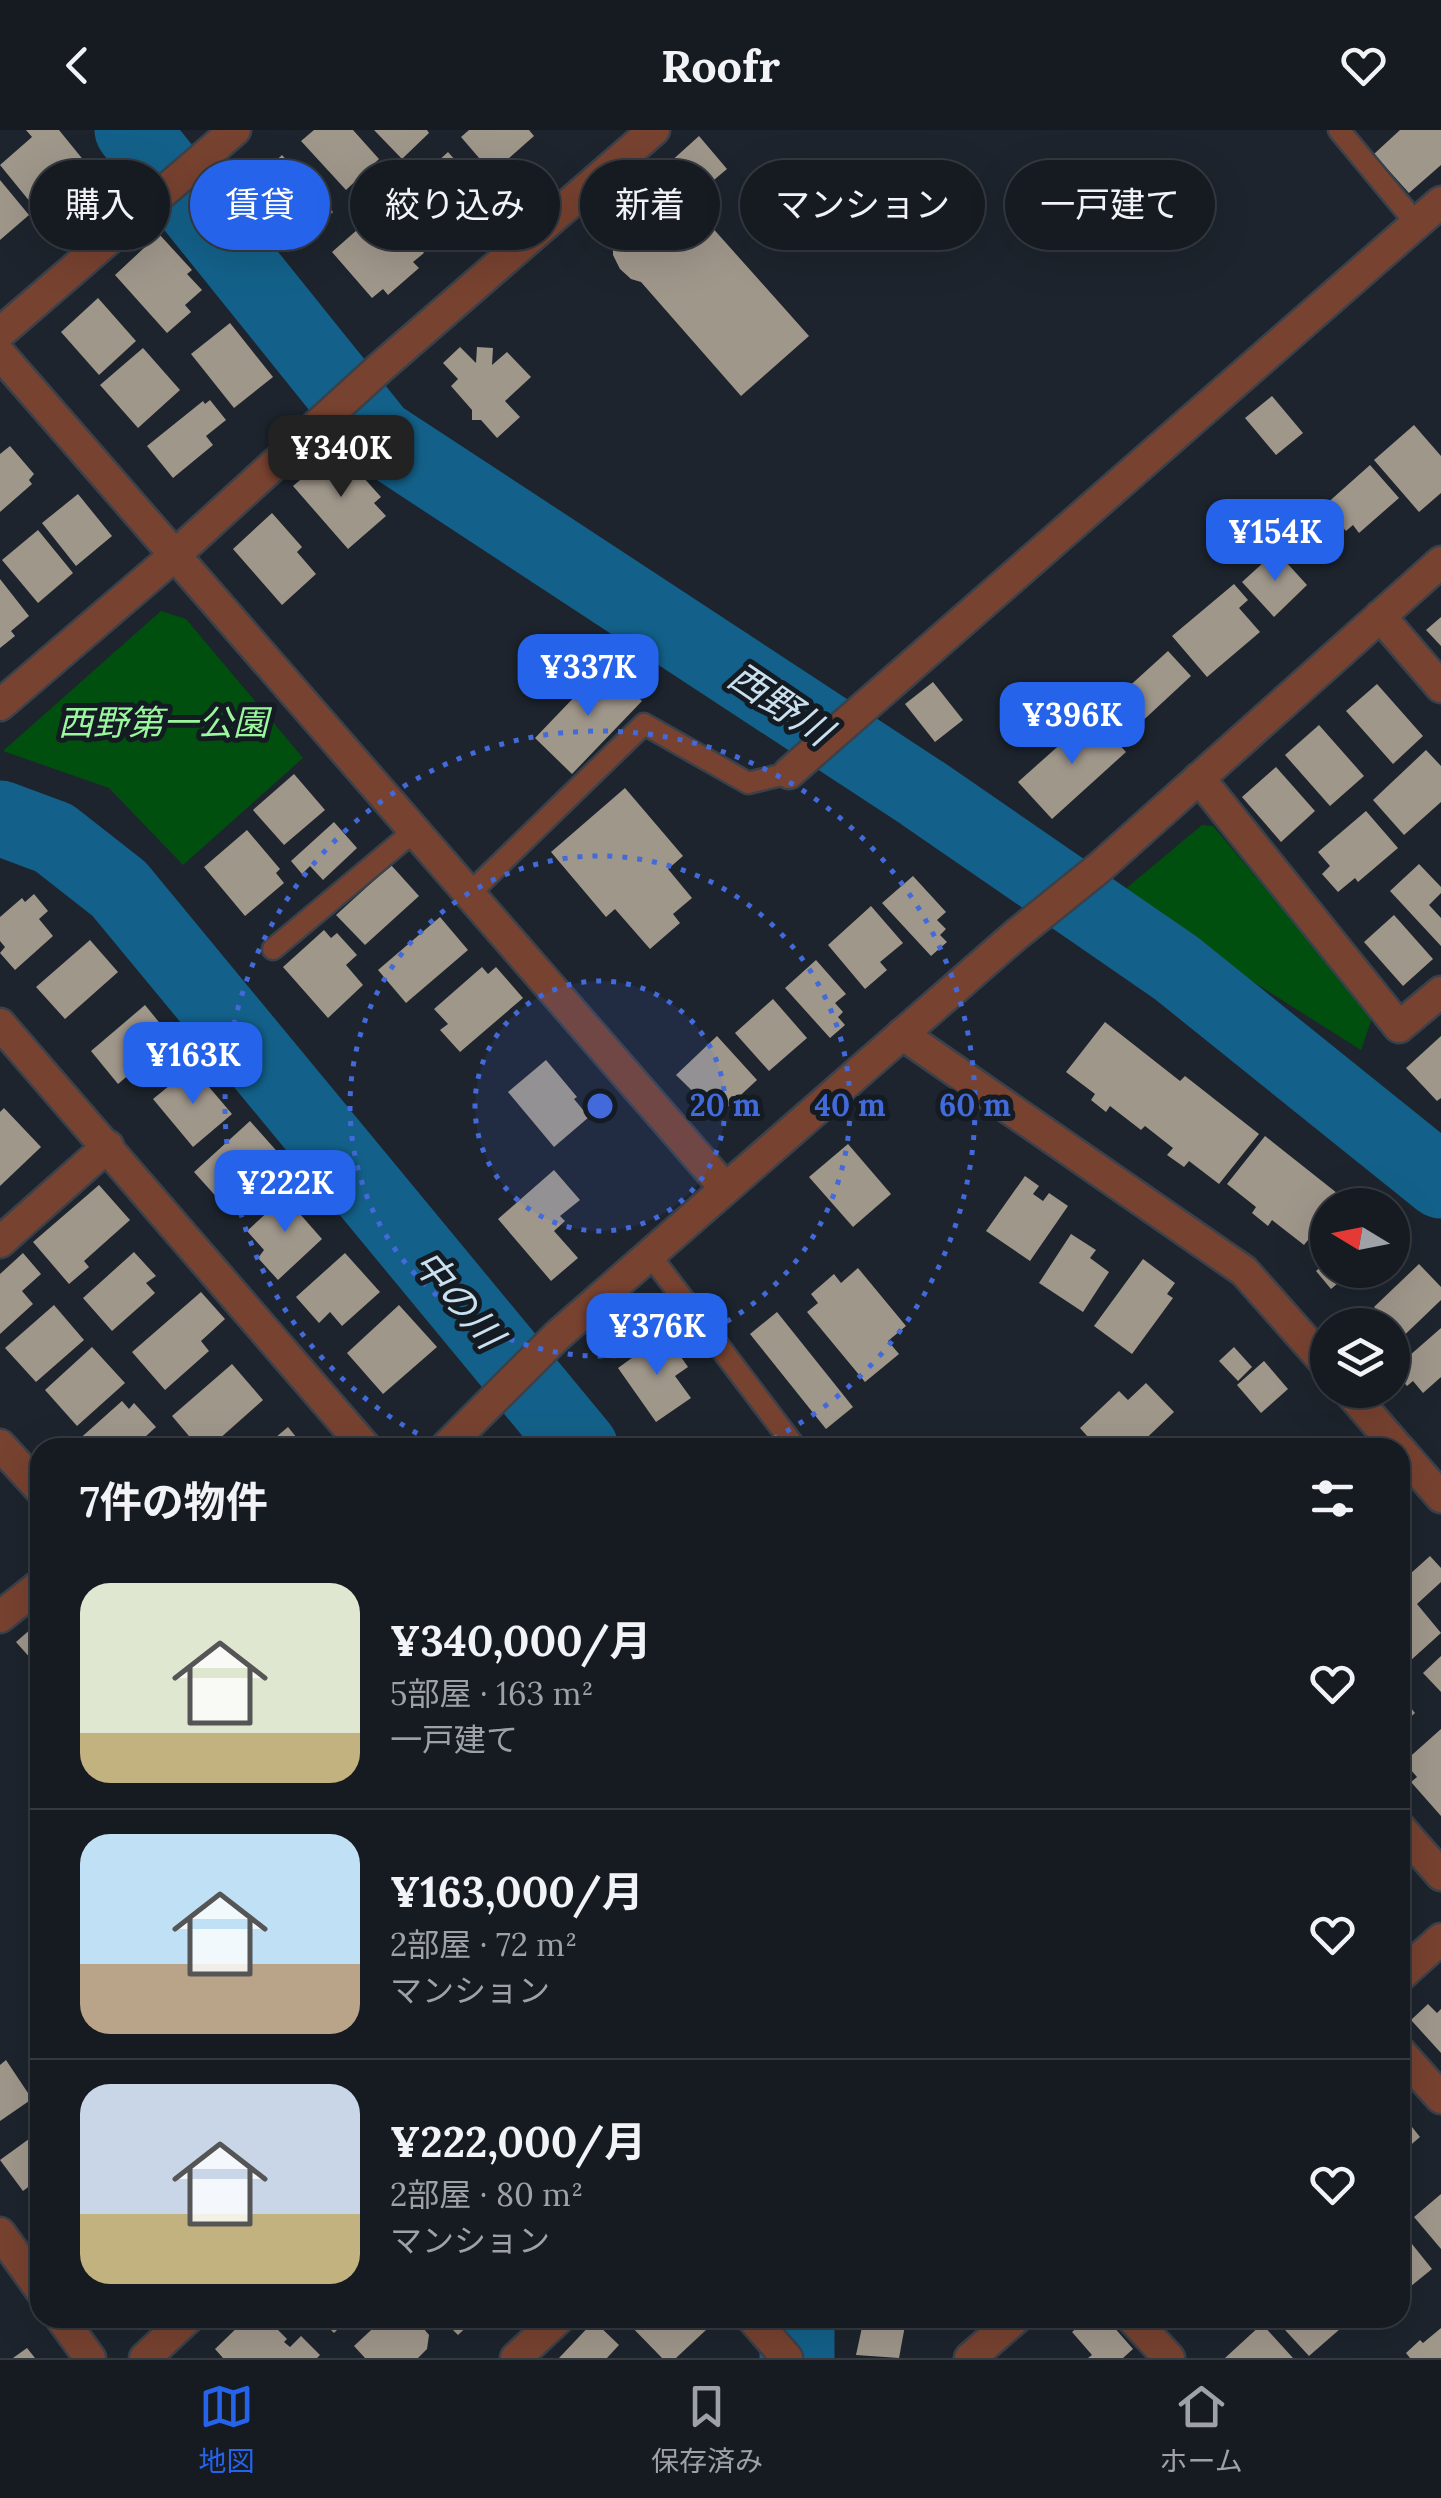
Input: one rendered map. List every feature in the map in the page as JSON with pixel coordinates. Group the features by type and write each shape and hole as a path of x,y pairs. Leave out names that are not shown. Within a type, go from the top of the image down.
{"street":[{"path":"0,334 235,130"},
{"path":"0,706 174,556 322,418 654,130"},
{"path":"789,774 1441,202"},
{"path":"0,354 726,1188"},
{"path":"455,1438 557,1336 1017,934 1099,868 1441,562"},
{"path":"1380,616 1441,687"},
{"path":"1199,778 1400,1028 1441,992"},
{"path":"0,1024 357,1438"},
{"path":"902,1034 1244,1271 1310,1346"},
{"path":"0,1242 108,1146"},
{"path":"1364,1408 1390,1438"},
{"path":"0,1444 30,1478"},
{"path":"1410,1461 1441,1497"},
{"path":"0,1617 30,1593"},
{"path":"1410,1840 1441,1876"},
{"path":"1410,1967 1441,1939"},
{"path":"1410,2063 1441,2098"},
{"path":"0,2233 30,2275"},
{"path":"68,2328 90,2358"},
{"path":"145,2358 177,2328"},
{"path":"516,2358 548,2328"},
{"path":"970,2358 1004,2328"},
{"path":"1141,2328 1169,2358"}],"lane":[{"path":"1339,130 1416,223"},
{"path":"468,895 644,724 748,783 789,774"},
{"path":"273,950 413,832"},
{"path":"650,1255 788,1438"}],"green space":[{"name":"西野第一公園","path":"161,611 186,619 303,758 183,865 109,788 3,751"},
{"path":"1202,825 1213,826 1373,1015 1361,1050 1117,896"}],"building":[{"path":"26,130 59,130 83,160 30,160 30,202 0,165 32,137"},
{"path":"314,130 353,130 379,159 350,160 350,186 346,190 330,173 330,160 318,160 301,141"},
{"path":"374,130 427,130 429,133 402,159"},
{"path":"469,130 529,130 534,136 507,160 481,160 461,137"},
{"path":"1400,130 1441,130 1441,165 1409,193 1374,154"},
{"path":"699,136 719,160 672,160"},
{"path":"448,152 455,160 439,160"},
{"path":"0,180 29,215 0,240"},
{"path":"350,236 350,250 424,253 413,262 419,268 388,295 383,289 372,298 332,252"},
{"path":"720,236 809,336 741,396 641,282 620,269 613,250 720,250"},
{"path":"170,246 192,270 187,274 202,290 185,305 191,312 167,333 115,275 142,250 170,250"},
{"path":"98,298 136,341 99,375 61,332"},
{"path":"230,323 273,377 234,408 191,354"},
{"path":"460,347 476,363 477,347 493,348 492,365 507,352 531,377 505,401 520,417 497,438 481,420 472,420 472,410 451,386 458,379 443,363"},
{"path":"143,348 180,390 138,428 100,385"},
{"path":"1272,396 1303,433 1276,455 1245,418"},
{"path":"210,400 226,420 206,436 213,445 173,478 147,446 203,401 205,404"},
{"path":"1414,425 1441,456 1441,493 1419,512 1374,460"},
{"path":"10,446 34,474 29,480 32,484 0,512 0,454"},
{"path":"332,453 347,471 353,466 381,497 374,503 386,516 348,549 293,486"},
{"path":"1370,465 1399,498 1359,533 1353,525 1346,531 1324,506"},
{"path":"78,494 112,536 76,566 42,523"},
{"path":"272,513 302,547 297,552 316,574 282,605 233,549"},
{"path":"38,530 73,573 38,603 2,560"},
{"path":"1276,551 1307,585 1274,617 1242,582"},
{"path":"0,579 29,616 11,631 15,636 0,648"},
{"path":"1234,584 1248,600 1239,608 1260,632 1207,677 1172,636"},
{"path":"1441,617 1441,646 1426,630"},
{"path":"1168,651 1191,676 1136,727 1113,701"},
{"path":"605,665 642,701 572,774 535,738"},
{"path":"933,682 963,720 935,742 905,704"},
{"path":"1377,684 1423,736 1393,764 1346,711"},
{"path":"1093,715 1126,752 1052,819 1018,782"},
{"path":"1319,725 1364,776 1330,806 1285,755"},
{"path":"1426,750 1441,766 1441,802 1404,835 1373,800"},
{"path":"1276,767 1315,811 1281,842 1242,797"},
{"path":"294,774 325,810 284,845 253,810"},
{"path":"625,788 683,856 668,869 692,898 673,914 680,923 650,949 615,909 606,917 551,852"},
{"path":"1366,811 1398,848 1358,882 1355,878 1338,892 1322,874 1330,866 1318,852"},
{"path":"334,822 357,848 323,880 310,866 302,874 291,861"},
{"path":"247,830 280,869 276,873 284,883 245,916 204,867"},
{"path":"1419,864 1441,887 1441,893 1429,905 1441,918 1441,946 1390,891"},
{"path":"391,865 419,896 365,945 336,915"},
{"path":"913,876 946,912 937,920 946,929 940,935 947,942 931,956 882,903"},
{"path":"34,894 48,911 39,919 53,936 15,970 0,953 5,947 0,941 0,917 22,898 25,902"},
{"path":"871,906 903,943 880,962 887,970 865,989 828,945"},
{"path":"1394,915 1433,959 1403,986 1364,942"},
{"path":"440,917 468,950 406,1003 378,970"},
{"path":"324,930 331,938 337,933 357,955 346,965 363,985 328,1018 283,967"},
{"path":"90,940 118,972 65,1019 36,987"},
{"path":"816,960 846,994 835,1003 843,1012 838,1017 845,1025 830,1038 785,988"},
{"path":"482,967 488,974 496,967 523,998 460,1052 440,1030 448,1024 434,1009"},
{"path":"773,999 807,1038 769,1071 735,1033"},
{"path":"145,1005 172,1038 118,1084 91,1051"},
{"path":"1105,1022 1180,1081 1185,1076 1259,1134 1219,1184 1189,1161 1184,1167 1167,1155 1173,1148 1145,1126 1141,1130 1110,1106 1106,1112 1091,1100 1095,1094 1066,1072"},
{"path":"717,1036 757,1080 718,1116 676,1075"},
{"path":"1441,1036 1441,1098 1437,1101 1406,1068"},
{"path":"546,1060 589,1117 554,1147 508,1092"},
{"path":"192,1067 232,1114 193,1147 153,1099"},
{"path":"4,1108 41,1147 0,1186 0,1112"},
{"path":"250,1121 282,1157 262,1174 258,1169 221,1202 194,1172"},
{"path":"1265,1136 1331,1188 1310,1188 1310,1238 1304,1245 1272,1220 1268,1226 1252,1213 1256,1207 1227,1184"},
{"path":"848,1144 891,1194 853,1227 809,1177"},
{"path":"554,1170 580,1200 560,1216 565,1221 554,1231 578,1258 551,1281 498,1219"},
{"path":"1025,1176 1039,1186 1033,1194 1043,1201 1049,1193 1068,1206 1030,1261 986,1231"},
{"path":"99,1185 130,1220 84,1261 89,1267 69,1284 33,1242"},
{"path":"294,1188 310,1205 300,1214 322,1239 278,1280 258,1258 264,1250 247,1231"},
{"path":"1071,1234 1096,1250 1090,1258 1109,1272 1083,1312 1039,1283"},
{"path":"134,1252 156,1276 146,1283 155,1293 112,1331 83,1298"},
{"path":"23,1253 41,1274 22,1291 33,1304 0,1334 0,1274"},
{"path":"345,1253 380,1292 342,1326 330,1312 319,1323 296,1297"},
{"path":"1143,1259 1175,1283 1167,1294 1173,1298 1132,1354 1094,1326"},
{"path":"1419,1264 1441,1287 1441,1300 1410,1330 1410,1308 1374,1307 1394,1288 1410,1288 1410,1273"},
{"path":"858,1268 906,1326 888,1341 899,1354 865,1382 807,1312 818,1303 811,1294 834,1274 841,1283"},
{"path":"201,1292 225,1319 201,1341 209,1351 165,1390 132,1352"},
{"path":"54,1305 84,1340 36,1382 5,1348"},
{"path":"399,1305 437,1347 383,1394 347,1353"},
{"path":"777,1312 853,1407 826,1429 750,1334"},
{"path":"1441,1328 1441,1377 1423,1393 1413,1381 1410,1384 1410,1355"},
{"path":"665,1334 688,1367 675,1376 691,1398 656,1422 618,1368"},
{"path":"92,1347 125,1383 77,1426 45,1390"},
{"path":"1234,1347 1252,1367 1238,1381 1219,1361"},
{"path":"1264,1361 1288,1389 1261,1413 1237,1385"},
{"path":"232,1364 263,1400 220,1438 191,1438 172,1416"},
{"path":"1146,1383 1174,1412 1147,1438 1087,1438 1080,1428 1119,1391 1128,1400"},
{"path":"122,1401 129,1409 134,1403 156,1427 144,1438 80,1438"},
{"path":"288,1427 297,1438 275,1438"},
{"path":"1430,1556 1441,1568 1441,1582 1417,1604 1441,1633 1410,1661 1410,1574"},
{"path":"30,1630 30,1658 16,1642"},
{"path":"1441,1656 1441,1692 1423,1673"},
{"path":"1441,1729 1441,1816 1411,1782 1417,1777 1410,1769 1410,1757"},
{"path":"1428,2004 1437,2013 1441,2009 1441,2053 1411,2020"},
{"path":"6,2060 30,2100 0,2121 0,2065"},
{"path":"1410,2124 1420,2137 1410,2146"},
{"path":"30,2138 30,2186 23,2191 0,2160"},
{"path":"1441,2194 1441,2249 1414,2217"},
{"path":"1410,2242 1432,2269 1410,2287"},
{"path":"237,2328 276,2328 290,2347 301,2336 320,2355 223,2358 215,2349"},
{"path":"373,2328 423,2328 429,2335 427,2349 418,2358 365,2358 354,2346"},
{"path":"587,2328 601,2328 619,2345 607,2358 559,2358"},
{"path":"633,2328 706,2330 676,2358 662,2358"},
{"path":"862,2328 905,2328 899,2358 856,2355"},
{"path":"1077,2328 1115,2328 1133,2349 1123,2358 1088,2358 1092,2355 1072,2332"},
{"path":"1258,2328 1266,2328 1293,2358 1225,2358"},
{"path":"1283,2328 1340,2329 1309,2356"},
{"path":"1441,2328 1441,2358 1410,2358 1406,2353"},
{"path":"27,2348 35,2358 13,2358"}],"waterway":[{"name":"西野川","path":"132,130 378,436 922,793 1176,968 1441,1181"},
{"name":"中の川","path":"0,818 54,838 119,889 573,1438"},
{"name":"中の川","path":"797,2328 797,2358"}]}
